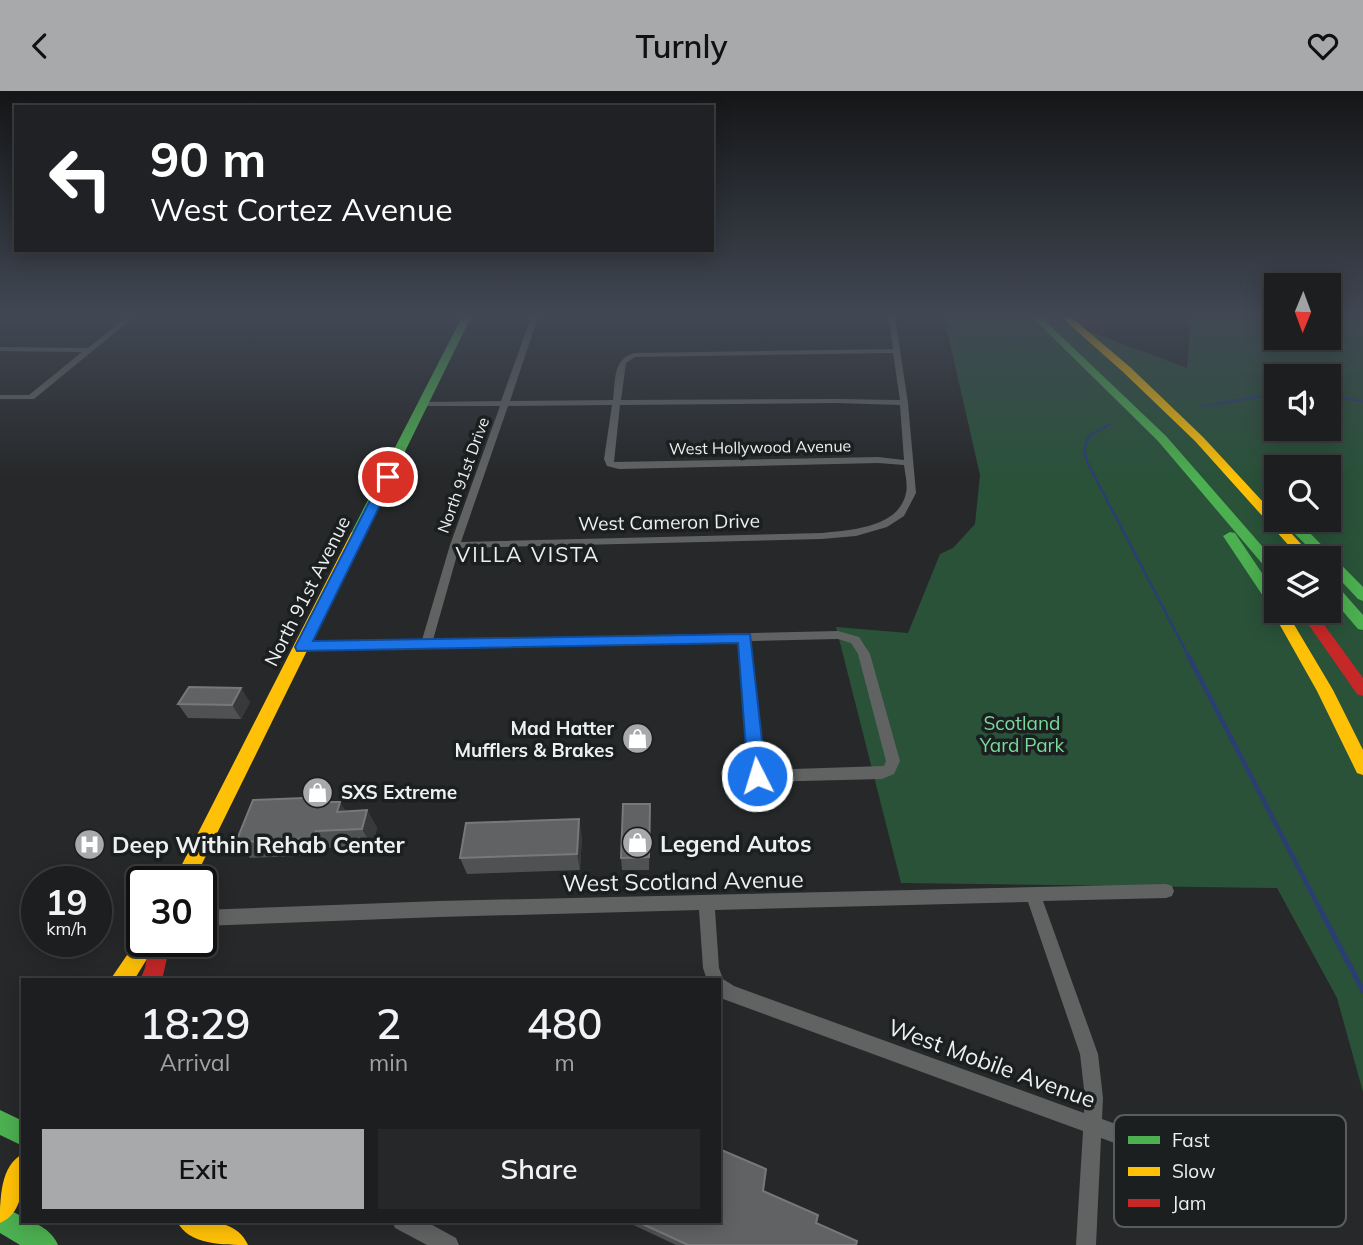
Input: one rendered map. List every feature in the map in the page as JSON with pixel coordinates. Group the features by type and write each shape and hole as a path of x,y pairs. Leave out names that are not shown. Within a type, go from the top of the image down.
{"main road":[{"name":"North 91st Avenue","path":"191,866 440,371"},
{"path":"1094,371 1124,398 1188,465 1264,557"},
{"path":"1126,371 1173,414 1296,546"},
{"path":"1221,464 1264,494"},
{"path":"1188,465 1196,490 1264,587"},
{"path":"1301,532 1315,546"},
{"path":"1341,573 1363,596"},
{"path":"1341,599 1363,625"},
{"path":"1286,623 1325,690 1363,768"},
{"path":"1315,623 1363,690"},
{"path":"122,978 137,957"},
{"path":"152,978 158,957"},
{"path":"0,1122 21,1133"},
{"path":"0,1210 21,1171"},
{"path":"0,1218 46,1245"},
{"path":"194,1223 235,1245"}],"street":[{"path":"0,397 31,397 64,371"},
{"name":"North 91st Drive","path":"426,645 455,545 516,371"},
{"path":"617,405 621,371"},
{"path":"900,371 910,463"},
{"path":"424,404 617,405 837,401 904,404"},
{"name":"West Hollywood Avenue","path":"617,405 608,459 610,464 878,460 910,463"},
{"name":"West Cameron Drive","path":"455,545 856,533 883,525 900,514 911,493 910,463"},
{"path":"303,647 838,635 856,641 864,654 892,761 890,770 882,773 757,776 745,638"},
{"name":"West Scotland Avenue","path":"217,918 1166,891"},
{"path":"1033,894 1089,1054 1094,1098 1086,1245"},
{"path":"707,903 711,968 714,978"},
{"name":"West Mobile Avenue","path":"721,987 729,993 1114,1133"},
{"path":"406,1223 449,1245"}],"green space":[{"name":"Scotland Yard Park","path":"956,371 1264,371 1264,441 1341,441 1341,371 1363,371 1363,1092 1337,998 1277,888 901,883 836,627 908,633 940,554 953,548 975,524 980,475"}],"building":[{"path":"189,687 241,688 232,705 178,704"},
{"path":"328,797 326,802 340,802 337,812 367,810 362,829 316,831 313,839 236,842 253,800"},
{"name":"Legend Autos","path":"623,804 650,804 649,857 621,858"},
{"path":"579,819 577,854 460,858 466,823"},
{"path":"721,1150 766,1169 763,1191 818,1215 816,1223 857,1241 856,1245 688,1245 640,1223 721,1223"}],"waterway":[{"path":"1202,406 1264,396"},
{"path":"1341,398 1363,401"},
{"path":"1110,424 1089,436 1084,450 1087,462 1189,657"},
{"path":"1188,655 1321,911"},
{"path":"1320,909 1363,991"}],"traffic: fast":[{"path":"358,533 440,371"},
{"path":"1093,371 1162,439 1264,556"},
{"path":"1301,532 1315,546"},
{"path":"1230,536 1264,587"},
{"path":"1341,573 1363,596"},
{"path":"1341,599 1363,625"},
{"path":"0,1122 21,1133"},
{"path":"0,1218 45,1245"}],"traffic: slow":[{"path":"1128,371 1199,439 1296,546"},
{"path":"191,866 358,533"},
{"path":"1286,623 1325,690 1363,768"},
{"path":"122,978 137,957"},
{"path":"0,1210 21,1171"},
{"path":"194,1223 235,1245"}],"traffic: jam":[{"path":"1315,623 1363,690"},
{"path":"152,978 158,957"}],"place":[{"name":"Mad Hatter Mufflers & Brakes","path":"637,739"},
{"name":"SXS Extreme","path":"318,792"},
{"name":"Legend Autos","path":"637,843"},
{"name":"Deep Within Rehab Center","path":"89,844"}],"district":[{"name":"VILLA VISTA","path":"528,554"}],"route":[{"path":"388,477 303,647 745,638 757,776"}]}
